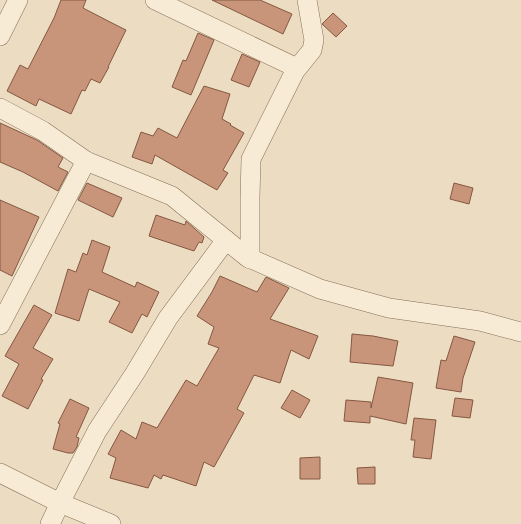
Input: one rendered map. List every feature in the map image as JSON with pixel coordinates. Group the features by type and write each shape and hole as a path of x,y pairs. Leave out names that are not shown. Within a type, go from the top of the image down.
{"street":[{"path":"0,36 18,0"},
{"path":"155,0 297,68"},
{"path":"250,259 251,159 297,68 312,50 314,40 307,0"},
{"path":"0,108 43,131 86,161 172,196 250,259 320,289 389,308 480,321 521,332"},
{"path":"1,319 86,161"},
{"path":"50,524 97,431 135,373 168,318 226,240"},
{"path":"0,473 60,503 111,524"}],"building":[{"path":"61,0 86,0 83,8 126,30 100,83 91,79 85,91 82,90 71,114 39,99 36,106 7,91 20,65 28,69 54,18"},
{"path":"212,0 260,0 292,14 283,34"},
{"path":"333,13 347,26 336,37 322,24"},
{"path":"198,33 214,40 191,95 172,87 183,60 186,61"},
{"path":"242,54 260,62 249,87 231,80"},
{"path":"204,86 230,94 222,119 244,133 223,170 228,173 217,190 155,155 152,164 132,157 141,132 153,136 158,128 177,138"},
{"path":"0,123 37,140 63,158 58,167 68,172 58,191 23,172 0,162"},
{"path":"87,183 122,198 113,217 78,200"},
{"path":"454,183 473,188 469,204 450,199"},
{"path":"0,200 39,217 12,276 0,270"},
{"path":"156,215 185,225 186,221 204,237 202,243 199,242 194,251 149,236"},
{"path":"92,240 110,247 102,272 135,287 137,282 159,292 147,317 142,314 132,333 109,322 120,302 89,289 79,321 55,313 68,269 76,272 83,253 87,255"},
{"path":"220,276 257,292 266,277 289,288 270,319 318,336 309,359 291,350 280,383 254,375 237,409 244,413 214,467 204,462 196,486 163,475 161,479 154,475 148,488 110,478 116,458 108,454 121,430 136,439 142,422 157,428 186,380 197,386 219,348 208,344 214,327 197,316"},
{"path":"34,305 52,315 33,348 53,359 41,379 43,380 28,409 2,396 19,364 5,356"},
{"path":"352,334 398,341 393,366 350,362"},
{"path":"454,336 475,342 463,378 461,392 436,388 441,360 446,361"},
{"path":"378,377 413,383 406,424 370,416 370,423 344,421 346,400 371,402 371,408"},
{"path":"292,390 310,400 300,418 281,408"},
{"path":"455,398 473,400 470,418 452,416"},
{"path":"70,399 89,408 76,437 79,438 77,447 73,453 53,449 60,424 58,423"},
{"path":"414,418 436,420 431,459 413,457 415,440 411,440"},
{"path":"320,457 320,479 300,479 300,458"},
{"path":"375,467 375,484 358,484 357,468"}]}
